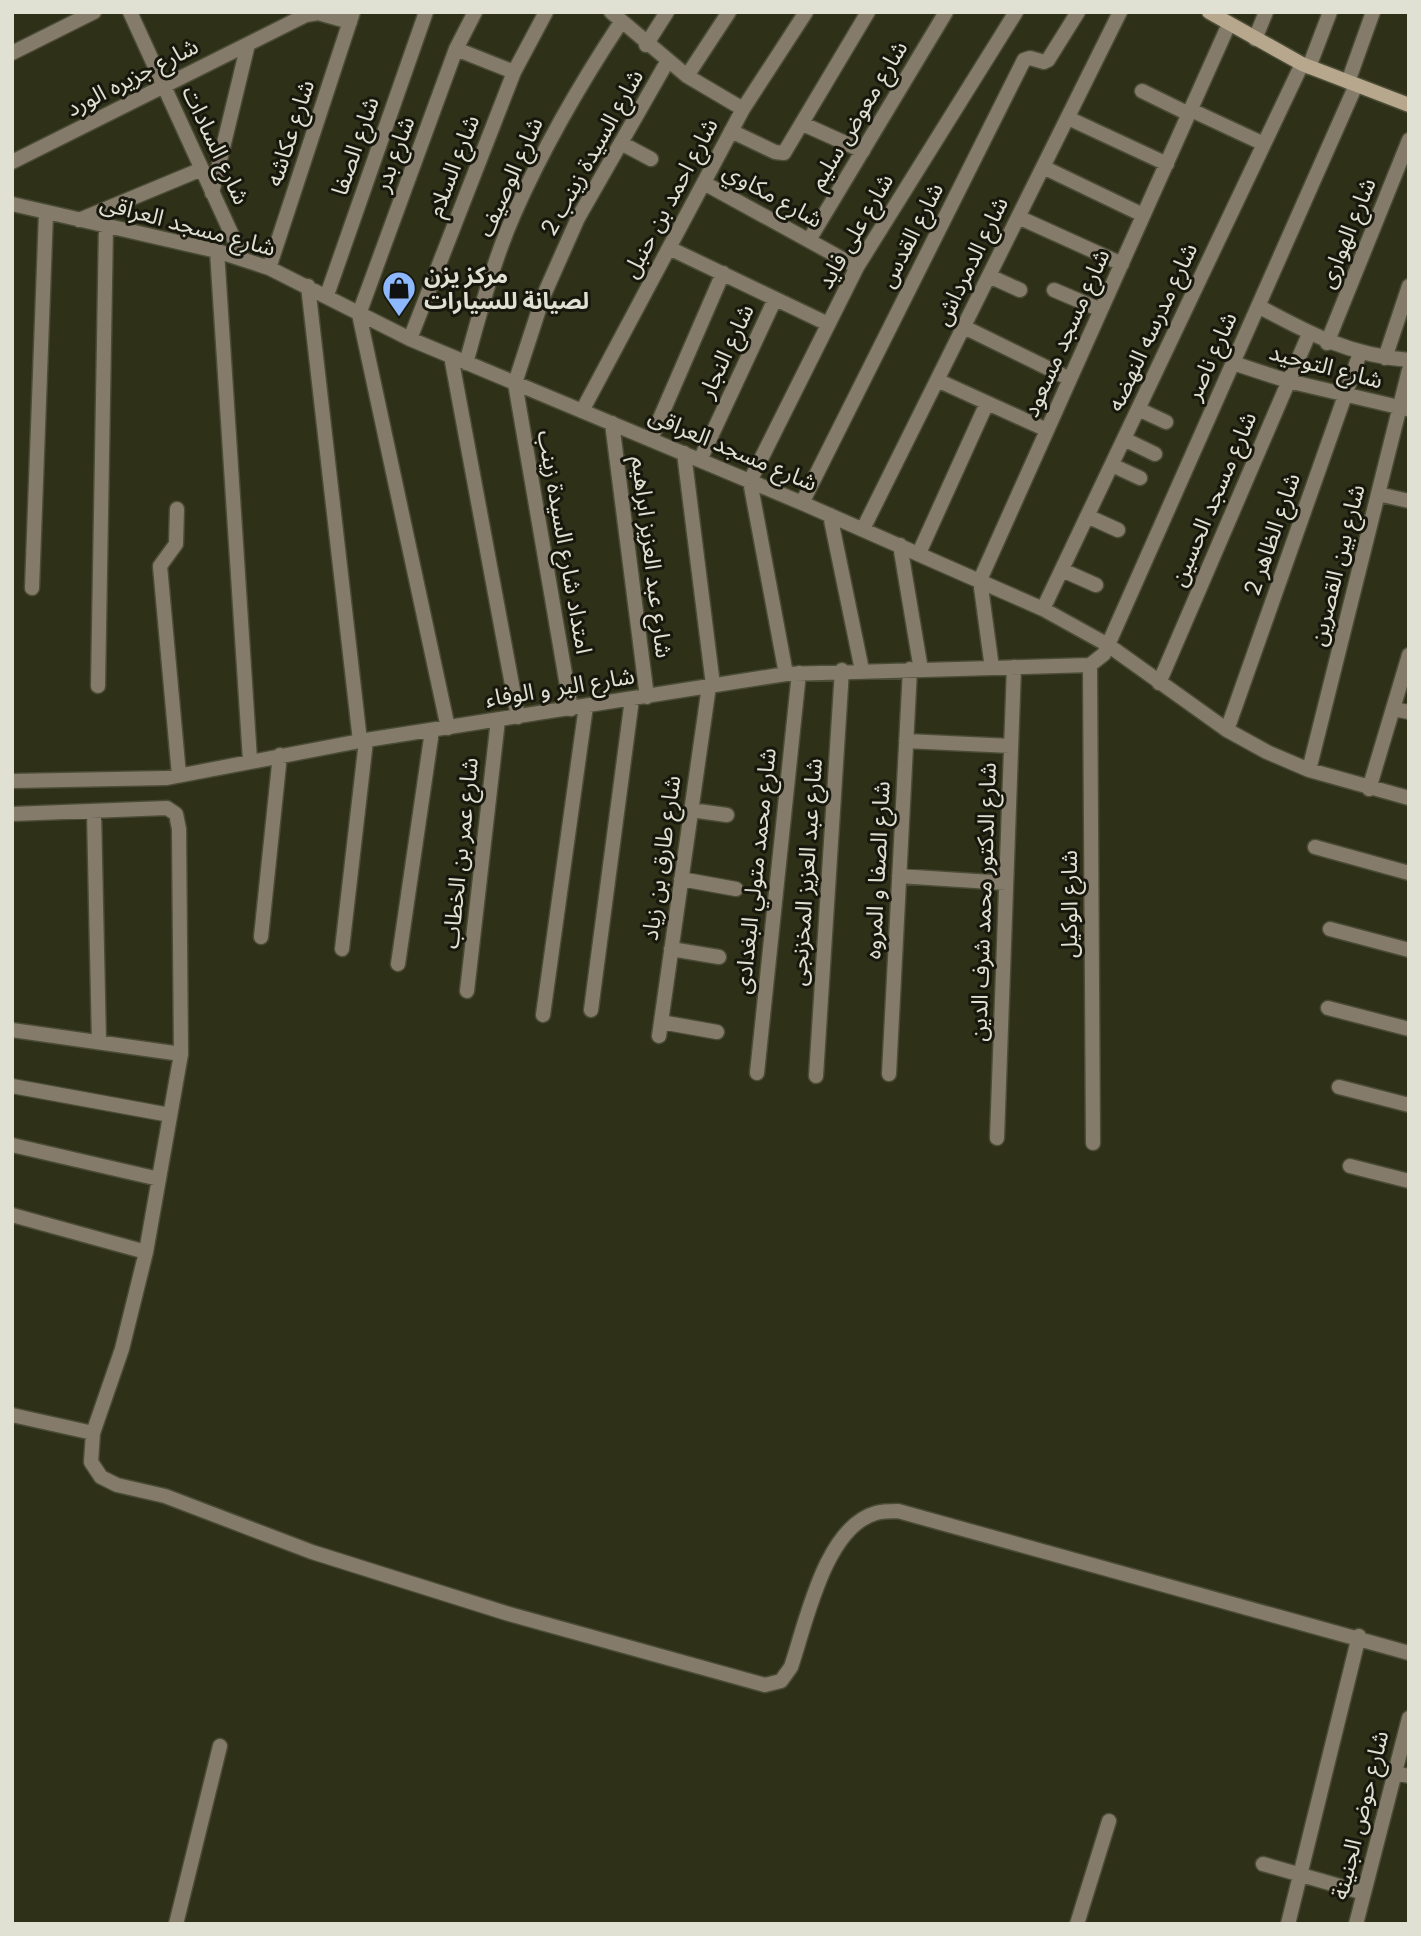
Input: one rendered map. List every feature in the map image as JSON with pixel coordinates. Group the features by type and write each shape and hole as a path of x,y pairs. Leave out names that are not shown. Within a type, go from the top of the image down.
{"street":[{"path":"12,53 94,12"},
{"name":"شارع السادات","path":"130,12 243,259"},
{"name":"شارع الصفا","path":"327,295 426,12"},
{"name":"شارع بدر","path":"359,314 456,49 475,12"},
{"name":"شارع السلام","path":"410,339 514,72 545,12"},
{"path":"646,44 667,12"},
{"path":"687,76 729,12"},
{"name":"شارع احمد بن حنبل","path":"582,411 743,109 806,12"},
{"path":"731,131 779,154 788,149 868,12"},
{"name":"شارع معوض سليم","path":"809,240 946,12"},
{"name":"شارع على فايد","path":"750,481 857,267 1016,12"},
{"name":"شارع القدس","path":"802,503 1024,61 1030,58 1044,62 1048,60 1078,12"},
{"name":"شارع الدمرداش","path":"863,529 1120,12"},
{"path":"1255,39 1266,12"},
{"name":"شارع مدرسه النهضه","path":"1043,609 1264,144 1330,12"},
{"name":"شارع ناصر","path":"1108,645 1258,306 1352,83 1373,12"},
{"path":"1212,13 1305,66 1409,105"},
{"name":"شارع جزيره الورد","path":"12,162 310,14 352,17"},
{"name":"شارع عكاشه","path":"269,268 352,17"},
{"path":"616,17 667,62 743,109"},
{"name":"شارع الوصيف","path":"466,363 488,286 513,216 556,127 616,17"},
{"name":"شارع مسجد مسعود","path":"980,580 1229,24"},
{"path":"212,193 248,44"},
{"path":"456,49 514,72"},
{"name":"شارع السيدة زينب 2","path":"515,383 548,286 578,218 667,62"},
{"path":"1142,91 1264,144"},
{"path":"1068,118 1167,164"},
{"path":"803,124 863,151"},
{"name":"شارع الهوارى","path":"1327,343 1409,140"},
{"path":"621,143 651,159"},
{"path":"1043,167 1143,215"},
{"path":"79,220 202,169"},
{"name":"شارع مكاوي","path":"704,183 857,267"},
{"name":"شارع مسجد العراقى","path":"12,204 217,251 269,268 410,339 863,529 1043,609 1108,645 1227,730 1309,770 1369,789 1409,798"},
{"path":"32,588 46,213"},
{"path":"1018,217 1122,264"},
{"path":"98,686 106,226"},
{"path":"669,248 828,324"},
{"path":"217,251 250,760"},
{"path":"651,439 723,273"},
{"path":"989,276 1020,290"},
{"path":"308,286 363,741 342,949"},
{"path":"1385,358 1409,286"},
{"path":"1054,289 1101,310"},
{"name":"شارع النجار","path":"700,460 775,299"},
{"path":"1258,306 1327,343 1360,353 1409,360"},
{"path":"359,314 448,728"},
{"path":"964,327 1070,379"},
{"name":"شارع مسجد الحسين","path":"1159,683 1309,334"},
{"name":"شارع الظاهر 2","path":"1227,730 1360,353"},
{"path":"451,356 518,717"},
{"name":"شارع التوحيد","path":"1233,363 1288,382 1404,409"},
{"name":"شارع بين القصرين","path":"1309,770 1378,494 1404,409 1409,370"},
{"path":"937,380 1047,430"},
{"name":"امتداد شارع السيدة زينب","path":"515,383 571,709"},
{"path":"919,553 987,402"},
{"path":"1138,409 1166,422"},
{"name":"شارع عبد العزيز ابراهيم","path":"591,1010 639,698 612,423"},
{"path":"1124,439 1155,454"},
{"name":"شارع طارق بن زياد","path":"684,453 711,685 660,1029 717,1032"},
{"path":"1112,465 1140,478"},
{"name":"شارع محمد متولي البغدادى","path":"750,481 792,674 757,1073"},
{"path":"1378,494 1409,501"},
{"path":"177,509 176,544 160,566 179,775"},
{"path":"830,515 862,670"},
{"path":"1087,516 1118,530"},
{"name":"شارع الصفا و المروه","path":"889,1073 906,741 916,670 900,545"},
{"path":"1062,570 1096,585"},
{"path":"980,580 992,668"},
{"path":"1090,665 1104,654 1108,645"},
{"path":"1369,789 1409,656"},
{"name":"شارع البر و الوفاء","path":"12,780 73,781 179,775 363,741 792,674 842,670 1090,665"},
{"name":"شارع الوكيل","path":"1090,665 1093,1143"},
{"name":"شارع الدكتور محمد شرف الدين","path":"997,1138 1014,667"},
{"name":"شارع عبد العزيز المخزنجى","path":"816,1076 842,670"},
{"path":"543,1015 586,706"},
{"path":"1393,709 1409,712"},
{"name":"شارع عمر بن الخطاب","path":"467,991 498,720"},
{"path":"398,964 432,731"},
{"path":"906,741 1011,746"},
{"path":"261,937 280,755"},
{"path":"12,814 157,807 167,808 176,814 179,829 181,1054 146,1252 122,1349 93,1433 90,1462 101,1477 117,1485 165,1496 312,1552 496,1610 765,1685 781,1681 791,1667 829,1558 843,1537 874,1514 898,1511 1359,1636 1409,1653"},
{"path":"691,810 727,815"},
{"path":"94,812 99,1042"},
{"path":"1315,848 1409,873"},
{"path":"899,876 1006,883"},
{"path":"681,879 736,889"},
{"path":"1330,929 1409,950"},
{"path":"671,949 719,957"},
{"path":"1328,1008 1409,1029"},
{"path":"12,1030 181,1054"},
{"path":"12,1086 170,1115"},
{"path":"1339,1087 1409,1105"},
{"path":"12,1145 159,1179"},
{"path":"1350,1166 1409,1181"},
{"path":"12,1214 146,1252"},
{"path":"12,1415 93,1433"},
{"path":"1288,1924 1359,1636"},
{"name":"شارع حوض الجنينة","path":"1356,1924 1402,1774 1409,1718"},
{"path":"176,1924 220,1745"},
{"path":"1077,1924 1109,1821"},
{"path":"1263,1864 1364,1893"}],"place":[{"name":"مركز يزن لصيانة للسيارات","path":"399,318"}]}
